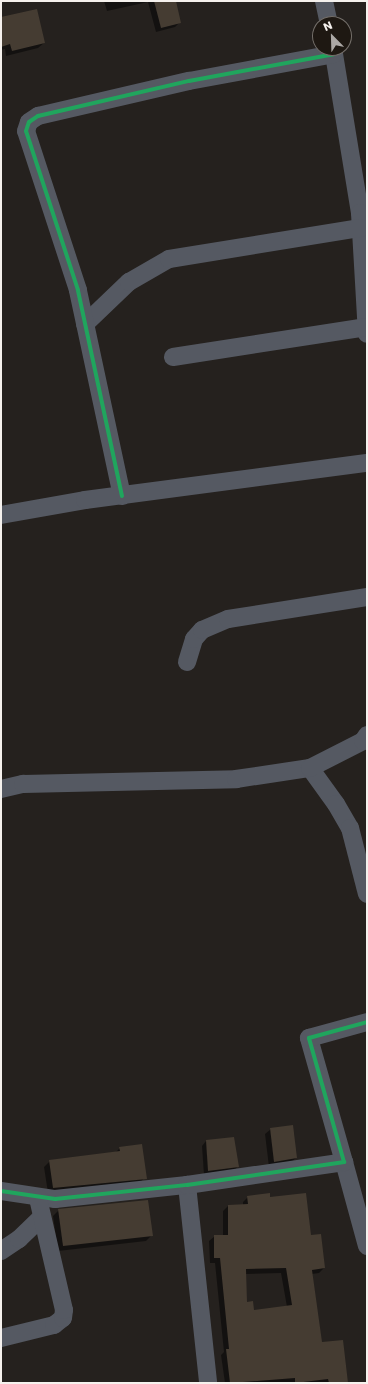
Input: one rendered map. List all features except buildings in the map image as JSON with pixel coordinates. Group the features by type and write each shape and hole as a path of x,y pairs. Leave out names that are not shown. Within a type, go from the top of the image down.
{"street":[{"path":"324,1 327,16"},
{"path":"122,496 78,290 26,131 28,122 38,116 189,81 312,56"},
{"path":"335,56 361,228 367,334"},
{"path":"85,324 129,282 169,259 361,228"},
{"path":"173,357 367,327"},
{"path":"1,515 122,496 367,463"},
{"path":"187,662 194,639 202,630 228,619 367,597"},
{"path":"1,790 22,784 236,779 310,768 363,741 367,735"},
{"path":"310,768 336,804 350,828 367,894"},
{"path":"367,1022 310,1038 367,1246"},
{"path":"1,1191 38,1198 55,1199 187,1185 344,1162"},
{"path":"187,1185 208,1383"},
{"path":"1,1338 54,1325 63,1318 64,1310 38,1198"},
{"path":"1,1251 19,1239 42,1217"}],"cycle path":[{"path":"122,496 78,290 26,131 29,122 38,116 189,81 323,56"},
{"path":"1,1191 55,1199 187,1185 344,1162 309,1038 367,1022"}]}
